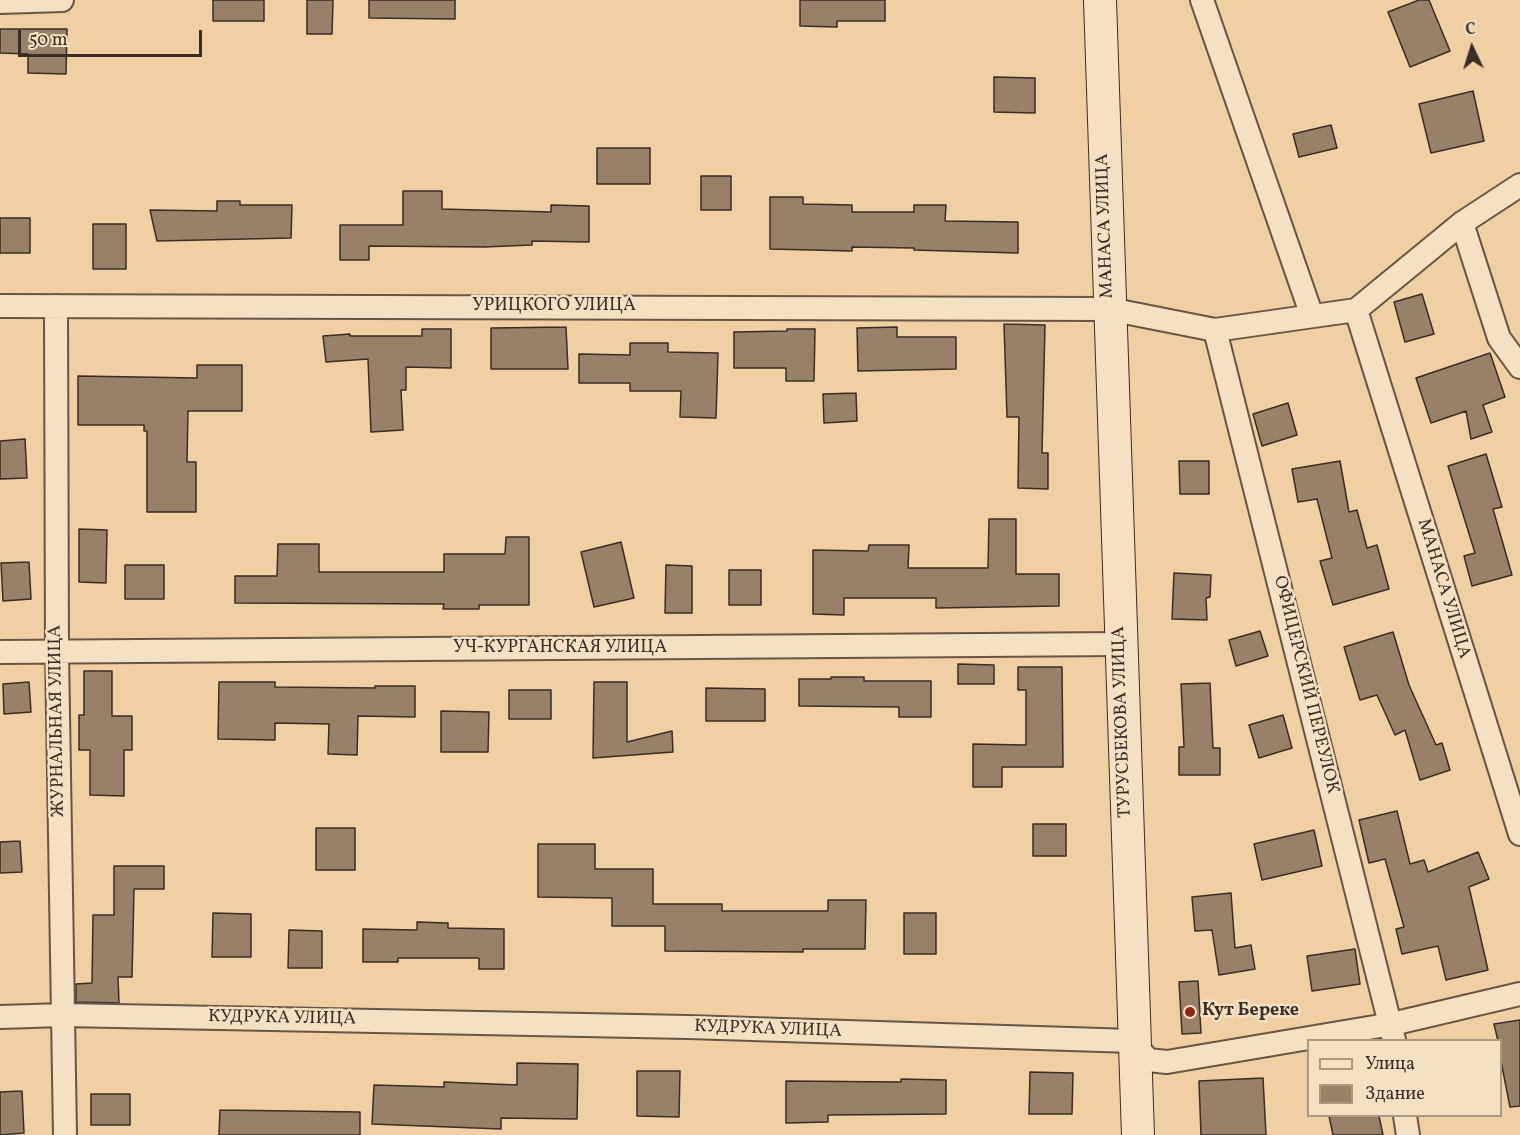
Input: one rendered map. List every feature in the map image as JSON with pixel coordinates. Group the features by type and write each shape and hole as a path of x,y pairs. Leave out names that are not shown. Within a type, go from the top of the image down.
{"street":[{"path":"0,2 62,0"},
{"name":"МАНАСА УЛИЦА","path":"1100,0 1109,309 1215,330 1356,310 1520,834"},
{"path":"1202,0 1312,316"},
{"path":"1356,310 1462,222 1520,185"},
{"path":"1462,222 1499,338 1520,367"},
{"name":"УРИЦКОГО УЛИЦА","path":"0,306 1109,309"},
{"name":"ЖУРНАЛЬНАЯ УЛИЦА","path":"56,306 57,653 65,1135"},
{"name":"ТУРУСБЕКОВА УЛИЦА","path":"1109,309 1138,1135"},
{"name":"ОФИЦЕРСКИЙ ПЕРЕУЛОК","path":"1215,330 1393,1033"},
{"name":"УЧ-КУРГАНСКАЯ УЛИЦА","path":"0,652 1121,644"},
{"path":"1346,1039 1393,1033 1520,994"},
{"name":"КУДРУКА УЛИЦА","path":"0,1017 63,1015 687,1027 1133,1041"},
{"path":"1133,1041 1148,1060 1167,1062 1307,1044"},
{"path":"1405,1117 1408,1135"}],"building":[{"path":"213,0 264,0 264,21 213,21"},
{"path":"307,0 333,0 332,34 307,34"},
{"path":"369,0 455,0 455,19 369,18"},
{"path":"800,0 885,0 885,21 837,21 837,27 800,26"},
{"path":"1419,0 1429,0 1450,51 1410,67 1388,12"},
{"path":"0,29 67,29 66,74 28,73 28,54 0,53"},
{"path":"994,77 1035,78 1035,113 994,112"},
{"path":"1473,91 1484,141 1431,153 1419,104"},
{"path":"1331,125 1337,148 1299,157 1293,134"},
{"path":"597,148 650,148 650,184 597,184"},
{"path":"701,176 731,176 731,210 701,210"},
{"path":"403,191 442,191 442,209 551,212 551,205 589,206 589,242 532,241 532,245 484,247 369,246 369,260 340,260 340,225 403,225"},
{"path":"770,197 803,197 803,204 852,205 852,212 914,212 914,205 946,205 945,221 1018,222 1018,253 852,247 852,251 770,249"},
{"path":"217,201 240,201 240,205 292,205 291,238 157,241 150,210 217,211"},
{"path":"0,218 30,218 30,253 0,253"},
{"path":"93,224 126,224 126,269 93,269"},
{"path":"1422,294 1434,334 1405,342 1394,302"},
{"path":"1004,324 1045,325 1042,453 1048,453 1048,489 1018,488 1019,417 1007,417"},
{"path":"566,327 568,369 491,369 491,328"},
{"path":"897,327 897,337 956,337 956,369 858,371 857,328"},
{"path":"422,329 451,329 451,368 406,367 406,390 401,390 403,430 371,432 368,359 326,362 323,336 350,334 350,336 422,336"},
{"path":"787,329 815,329 814,381 786,381 786,368 734,368 734,332 787,331"},
{"path":"630,343 668,343 668,352 718,353 716,418 680,417 681,391 630,391 630,383 579,383 579,354 630,355"},
{"path":"1490,353 1505,397 1483,405 1492,432 1471,439 1466,411 1431,423 1416,378"},
{"path":"197,365 242,365 242,411 188,411 187,462 196,462 196,512 147,512 147,431 144,431 144,425 78,425 78,376 197,378"},
{"path":"856,393 857,421 824,423 823,394"},
{"path":"1288,403 1297,435 1262,446 1253,414"},
{"path":"25,439 27,478 0,479 0,441"},
{"path":"1486,454 1502,507 1493,509 1512,575 1472,586 1464,556 1475,553 1448,466"},
{"path":"1179,461 1209,461 1209,494 1180,494"},
{"path":"1340,461 1349,512 1357,510 1367,548 1377,545 1389,589 1333,605 1320,561 1332,558 1317,499 1298,502 1292,469"},
{"path":"989,519 1016,519 1016,574 1059,574 1059,606 936,608 936,598 844,598 844,615 813,614 813,550 868,551 869,545 909,545 908,568 988,568"},
{"path":"79,529 107,530 106,583 79,582"},
{"path":"506,537 529,537 529,605 479,605 479,609 443,609 444,604 235,603 235,576 277,576 278,544 319,544 319,572 444,572 444,554 505,554"},
{"path":"621,542 634,598 594,607 581,552"},
{"path":"29,562 31,599 3,601 1,563"},
{"path":"125,565 164,565 164,599 125,599"},
{"path":"666,565 692,566 692,613 665,613"},
{"path":"729,570 761,570 761,605 729,605"},
{"path":"1174,573 1211,575 1210,597 1206,598 1207,620 1172,619"},
{"path":"1260,631 1268,656 1236,666 1229,640"},
{"path":"1393,632 1409,685 1436,745 1442,743 1450,770 1420,780 1405,730 1395,735 1377,695 1360,700 1344,647"},
{"path":"958,664 994,665 994,684 958,684"},
{"path":"1018,667 1062,667 1063,767 1002,767 1002,787 973,787 973,744 1026,745 1026,690 1018,690"},
{"path":"84,671 112,671 112,716 132,716 132,750 124,750 124,796 90,795 90,750 79,750 79,715 84,715"},
{"path":"831,677 864,677 864,681 931,681 931,717 899,717 899,707 799,706 799,679 831,679"},
{"path":"29,682 31,712 4,714 3,684"},
{"path":"219,682 275,682 275,687 415,686 415,717 358,716 357,755 328,754 329,724 275,723 275,740 218,739"},
{"path":"594,682 627,682 627,742 672,731 673,752 593,758"},
{"path":"1210,683 1213,748 1220,748 1220,775 1179,775 1179,747 1184,747 1181,684"},
{"path":"706,688 765,689 765,721 706,721"},
{"path":"509,690 551,690 551,719 509,719"},
{"path":"441,711 489,712 488,752 441,752"},
{"path":"1283,715 1292,748 1259,758 1249,725"},
{"path":"1397,811 1410,864 1424,860 1428,872 1478,852 1489,879 1469,887 1488,970 1446,980 1438,946 1402,954 1396,929 1404,927 1385,859 1369,863 1359,820"},
{"path":"1033,824 1066,824 1066,856 1033,856"},
{"path":"316,828 355,828 355,870 316,870"},
{"path":"1314,830 1322,866 1262,880 1254,844"},
{"path":"20,841 22,872 0,873 0,842"},
{"path":"538,844 595,844 595,869 653,869 653,904 722,904 722,911 828,911 828,900 866,900 865,949 803,949 803,952 665,951 665,926 612,926 612,898 538,897"},
{"path":"114,866 164,866 164,889 134,889 132,977 118,977 119,1003 76,1002 76,984 92,983 93,915 114,915"},
{"path":"1231,893 1235,948 1251,945 1255,969 1219,975 1212,930 1195,931 1192,897"},
{"path":"213,913 251,914 251,957 212,957"},
{"path":"904,913 936,913 936,954 904,954"},
{"path":"417,922 448,923 448,928 504,929 504,969 479,969 479,958 398,958 398,962 363,962 363,929 417,930"},
{"path":"289,930 322,931 322,968 288,968"},
{"path":"1355,949 1360,984 1312,991 1307,956"},
{"path":"1198,981 1201,1033 1182,1034 1179,982"},
{"path":"1520,1020 1520,1106 1510,1107 1502,1066 1502,1039 1498,1039 1494,1024"},
{"path":"517,1063 578,1064 577,1119 501,1118 501,1129 372,1124 374,1085 444,1087 444,1082 517,1085"},
{"path":"637,1071 680,1071 679,1117 637,1116"},
{"path":"1030,1072 1073,1073 1072,1114 1029,1114"},
{"path":"1263,1078 1266,1135 1201,1135 1199,1081"},
{"path":"901,1079 946,1080 946,1114 828,1115 828,1122 786,1123 786,1081 901,1082"},
{"path":"22,1091 24,1133 0,1135 0,1092"},
{"path":"91,1094 130,1094 130,1125 91,1125"},
{"path":"220,1110 360,1112 360,1135 219,1135"},
{"path":"1329,1117 1379,1117 1383,1135 1333,1135"}],"place":[{"name":"Кут Береке","path":"1190,1012"}]}
